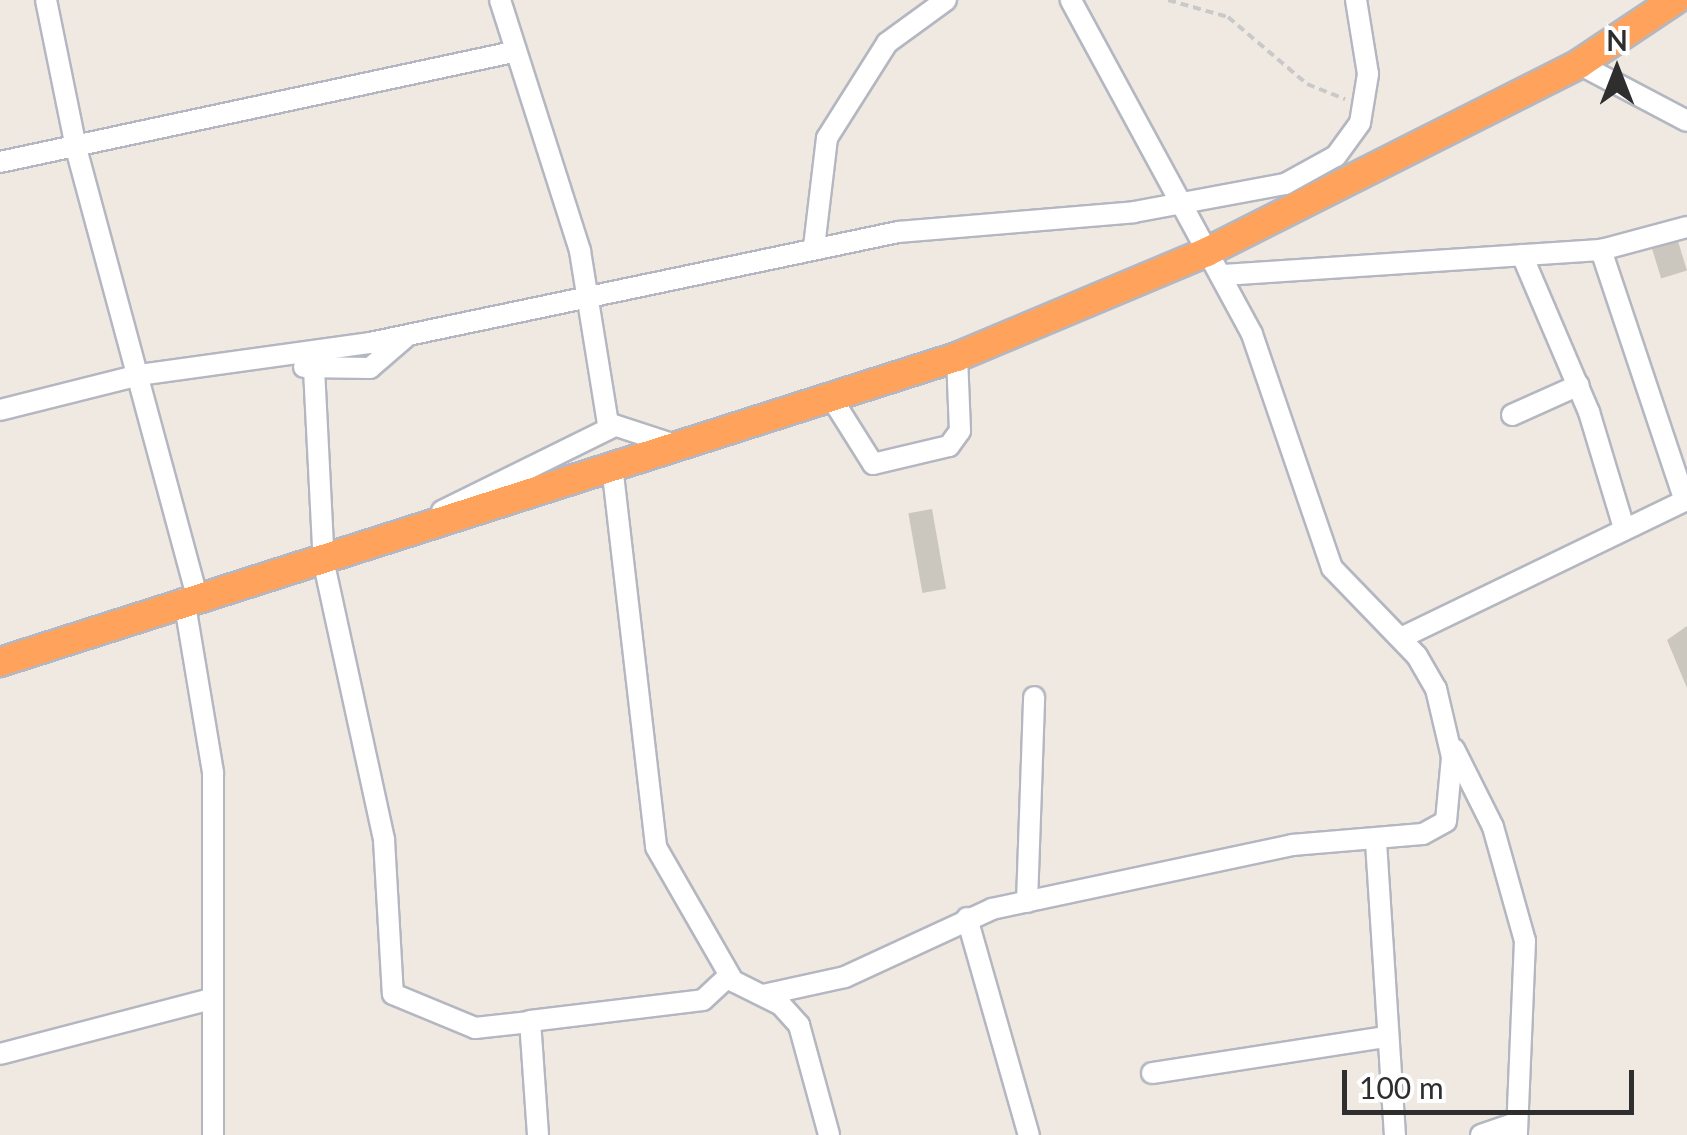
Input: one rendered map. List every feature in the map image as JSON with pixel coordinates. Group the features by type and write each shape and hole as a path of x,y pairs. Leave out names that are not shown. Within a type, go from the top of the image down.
{"highway":[{"path":"0,662 190,597 324,564 834,402 1215,263 1578,64 1675,0"}],"street":[{"path":"46,0 76,148 139,374 190,597 213,773 207,1000 213,1135"},
{"path":"500,0 513,52 580,251 585,302 611,428"},
{"path":"814,248 827,138 887,42 946,0"},
{"path":"1071,0 1179,206 1215,263 1252,334 1324,553 1342,584 1401,638 1436,689 1451,743 1492,827 1525,941 1516,1129 1481,1135"},
{"path":"0,410 139,374 248,363 585,302 814,248 1252,194 1324,166 1352,140 1364,106 1356,0"},
{"path":"0,162 513,52"},
{"path":"1578,64 1687,121"},
{"path":"1215,263 1601,250 1687,227"},
{"path":"1401,638 1685,498 1601,250"},
{"path":"1522,254 1579,385 1624,528"},
{"path":"248,363 314,369 370,368 408,334"},
{"path":"834,402 873,464 948,446 960,431 956,358"},
{"path":"314,369 324,564 384,840 393,994 475,1028 703,1000 729,976"},
{"path":"1512,414 1579,385"},
{"path":"389,544 611,428 687,447"},
{"path":"612,474 656,847 729,976 763,995 804,1036 829,1135"},
{"path":"1027,902 1034,696"},
{"path":"763,995 845,977 967,918 1027,902 1292,845 1376,842 1444,824 1451,743"},
{"path":"1376,842 1384,1037 1395,1135"},
{"path":"967,918 1029,1135"},
{"path":"0,1054 207,1000"},
{"path":"530,1022 538,1135"},
{"path":"1152,1072 1384,1037"}],"path":[{"path":"1168,0 1228,17 1307,84 1364,106"}],"building":[{"path":"1677,238 1687,271 1661,278 1651,246"},
{"path":"932,509 946,589 922,593 908,513"},
{"path":"1687,626 1687,688 1667,640"}]}
